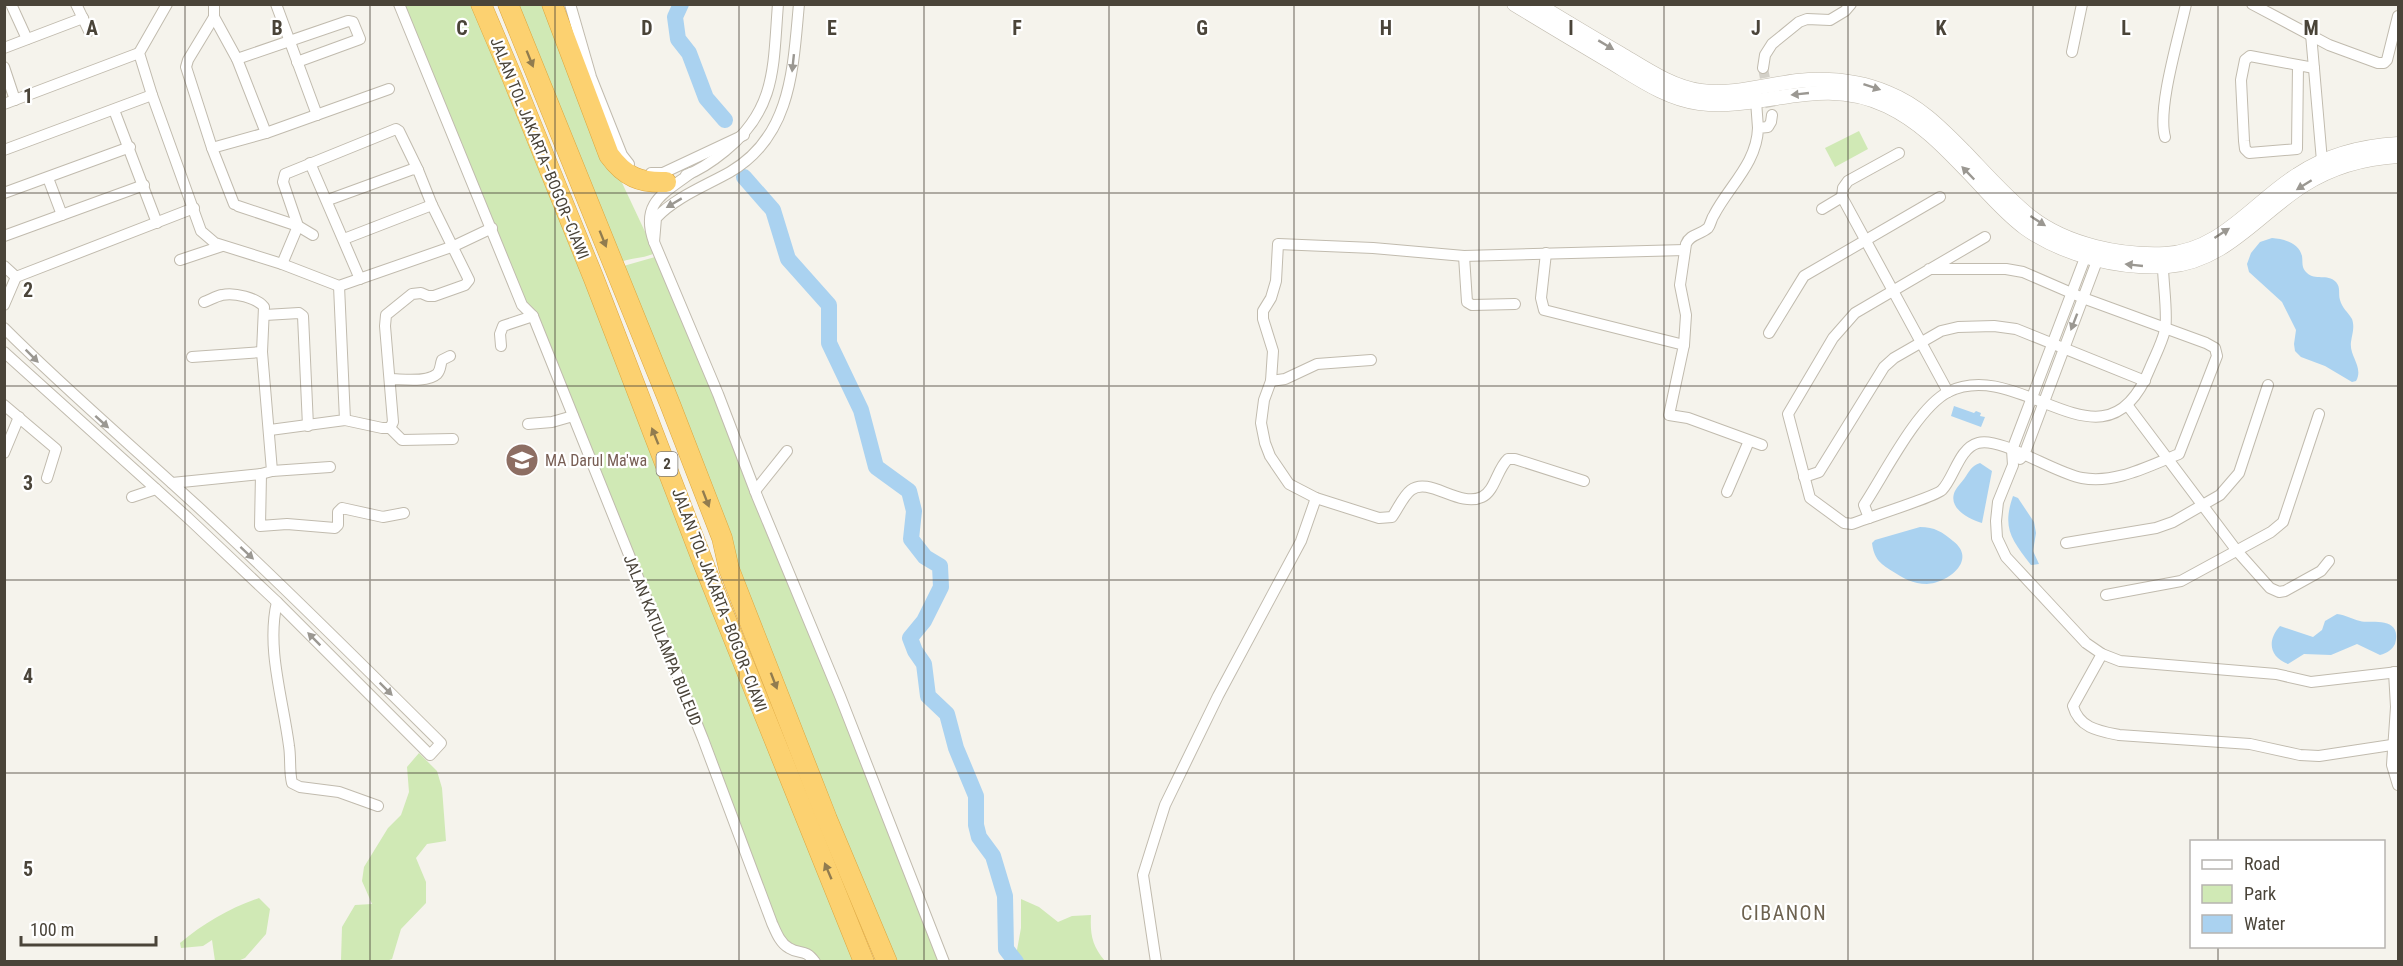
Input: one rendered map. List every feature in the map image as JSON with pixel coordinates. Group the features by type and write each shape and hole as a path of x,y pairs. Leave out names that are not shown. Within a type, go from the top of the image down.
{"highway":[{"name":"JALAN TOL JAKARTA–BOGOR–CIAWI","path":"481,4 572,225 670,472 706,570 850,925 862,962"},
{"name":"JALAN TOL JAKARTA–BOGOR–CIAWI","path":"508,4 670,404 722,538 729,569 827,819 887,962"},
{"path":"552,4 609,155 633,178 647,183 666,182"}],"street":[{"path":"11,4 27,39"},
{"path":"76,4 89,31"},
{"path":"4,67 10,102 139,53 167,4"},
{"path":"214,4 213,17 186,64 212,148 236,205 298,226 313,235"},
{"path":"276,4 317,115"},
{"path":"139,53 152,95 204,234 222,246 282,264 339,286 454,246 492,228 444,119 399,4"},
{"path":"570,4 591,77 621,155 630,166 640,171 663,173 744,135"},
{"path":"778,4 769,87 759,114 744,135 719,156 690,173 661,195 651,210 648,225 840,696 944,962"},
{"path":"654,242 656,218 667,206 733,170 757,149 778,120 791,79 799,4"},
{"path":"1514,4 1654,87 1696,103 1721,105 1819,92 1861,96 1883,104 1924,127 2025,228 2050,242 2094,251 2139,266 2163,266 2195,260 2218,251 2239,237 2325,167 2350,151 2398,144"},
{"path":"1537,4 1659,76 1698,91 1721,93 1745,91 1797,81 1819,80 1864,85 1888,93 1932,118 2032,218 2094,251 2168,254 2191,249 2212,240 2232,227 2284,184 2325,167 2398,156"},
{"path":"1763,68 1765,55 1772,44 1799,22 1830,20 1845,11 1851,4"},
{"path":"2072,52 2082,4"},
{"path":"2165,137 2163,108 2186,4"},
{"path":"2252,4 2329,45 2378,63 2384,63 2387,60 2398,16"},
{"path":"213,17 237,59 266,133"},
{"path":"4,48 83,18"},
{"path":"237,59 348,20 353,22 360,37 357,41 297,62"},
{"path":"2311,34 2325,167"},
{"path":"775,40 795,41"},
{"path":"2298,65 2297,149 2249,153 2245,149 2244,141 2241,80 2245,60 2250,56 2298,65 2314,68"},
{"path":"212,148 266,133 389,89"},
{"path":"4,150 152,95"},
{"path":"1756,101 1758,128 1756,142 1741,177 1714,215 1709,226 1688,239 1680,285 1686,315 1684,345 1669,415 1688,418 1762,445"},
{"path":"114,110 157,223"},
{"path":"1758,128 1768,127 1772,114"},
{"path":"282,264 298,226 283,177 310,163 396,129 399,131 432,205 468,275 468,283 434,296 421,293 412,294 385,317 393,422 390,428"},
{"path":"4,193 130,147"},
{"path":"1899,153 1848,181 1843,188 1842,197 1948,392"},
{"path":"310,163 328,200 360,279"},
{"path":"328,200 413,169 418,170"},
{"path":"666,182 690,173"},
{"path":"48,178 62,215"},
{"path":"4,236 144,185"},
{"path":"1822,209 1842,197"},
{"path":"1770,333 1804,276 1940,197"},
{"path":"344,239 432,205"},
{"path":"4,305 16,277 194,208"},
{"name":"JALAN KATULAMPA BULEUD","path":"492,228 522,305 533,316 703,739 772,923 786,947 804,951 815,962"},
{"path":"1929,269 2006,269 2024,272 2083,298 2215,348 2217,356 2179,454 2133,474 2084,479 2012,450 1989,443 1977,443 1967,450 1941,491 1852,524 1844,523 1810,498 1788,414 1833,338 1855,313 1893,290 1929,269 1984,237"},
{"path":"1584,481 1515,459 1508,459 1487,494 1480,498 1460,498 1419,486 1406,495 1392,517 1386,519 1316,498 1290,484 1270,456 1264,443 1261,423 1264,399 1271,381 1273,351 1263,319 1263,311 1271,298 1276,281 1278,244 1373,248 1464,256 1685,250"},
{"path":"180,260 222,246"},
{"path":"2013,465 2012,450 2051,345 2071,293 2094,251"},
{"path":"2094,251 2083,298 2024,455 2013,465 1998,502 1997,538 2006,557 2086,643 2102,654 2120,661 2276,674 2311,682 2396,672 2395,745 2392,765 2398,785"},
{"path":"1546,253 1541,298 1544,310 1684,345"},
{"path":"1464,256 1467,302 1472,305 1515,304"},
{"path":"4,266 16,277"},
{"path":"1869,518 1864,505 1931,404 1948,392 1965,386 1983,384 2003,387 2073,414 2087,417 2109,415 2128,406 2145,381 2165,329 2163,266"},
{"path":"339,286 345,420"},
{"path":"204,302 224,294 260,302 264,307 262,352 272,471"},
{"path":"265,315 299,313 303,316 308,426"},
{"path":"501,346 500,334 503,326 533,316"},
{"path":"1804,477 1819,472 1884,367 1894,358 1941,331 1958,327 1994,326 2016,329 2145,381"},
{"path":"4,328 59,383 172,483 295,598 441,743 430,755 277,602 4,352"},
{"path":"192,357 262,352"},
{"path":"390,379 428,378 436,375 441,368 442,360 450,356"},
{"path":"1271,381 1285,379 1317,364 1371,360"},
{"path":"48,393 59,383"},
{"path":"2066,543 2156,528 2220,495 2240,472 2268,386"},
{"path":"4,405 56,449 47,478"},
{"path":"2128,406 2237,551 2270,588 2279,592 2321,571 2329,561"},
{"path":"2106,595 2181,581 2271,532 2283,522 2319,414"},
{"path":"528,424 552,422 573,416"},
{"path":"4,453 19,417"},
{"path":"270,430 345,420 390,428 402,440 453,439"},
{"path":"1727,492 1749,441"},
{"path":"755,491 787,451"},
{"path":"172,483 272,471 330,467"},
{"path":"261,474 260,526 287,524 335,528 338,525 338,512 342,508 383,517 404,513"},
{"path":"132,497 156,489"},
{"path":"1156,962 1143,875 1164,805 1218,696 1301,540 1316,498"},
{"path":"277,602 273,621 280,689 290,747 292,783 300,787 339,792 378,806"},
{"path":"2102,654 2073,706 2076,716 2098,731 2119,735 2250,744 2300,755 2319,756 2395,745"}],"green space":[{"path":"400,5 481,5 859,961 815,961 786,947 533,316 522,305"},
{"path":"508,5 552,5 609,155 655,253 618,263"},
{"path":"1859,131 1868,149 1835,167 1825,148"},
{"path":"659,257 944,961 887,961 620,267"},
{"path":"419,753 437,771 442,788 446,841 427,844 416,858 426,882 426,903 401,929 392,959 384,962 343,961 341,960 342,927 355,905 372,904 362,881 364,867 388,828 401,815 409,792 407,767"},
{"path":"259,898 270,909 266,934 245,958 238,961 215,961 212,940 203,946 181,948 180,943 198,929 228,911"},
{"path":"1021,899 1039,907 1058,922 1072,916 1091,915 1093,940 1105,961 1015,961 1021,928"}],"water":[{"path":"2272,238 2286,241 2298,248 2307,273 2314,277 2332,279 2338,284 2341,303 2353,322 2351,347 2358,371 2356,381 2352,382 2325,366 2301,357 2295,351 2296,330 2282,302 2249,272 2247,264 2251,253 2260,242"},
{"path":"1954,406 1981,413 1980,416 1985,417 1981,427 1951,416"},
{"path":"1980,463 1992,471 1982,523 1961,512 1954,503 1953,497 1970,469"},
{"path":"2013,496 2018,498 2034,522 2036,533 2033,551 2039,564 2031,565 2010,533 2008,517"},
{"path":"1920,527 1934,529 1960,548 1961,563 1957,569 1951,575 1935,583 1917,583 1900,576 1880,563 1873,548 1872,543 1875,540"},
{"path":"2337,614 2360,621 2390,625 2396,635 2395,644 2389,651 2380,655 2357,644 2331,655 2304,654 2288,664 2274,653 2273,637 2280,626 2313,637 2322,630 2325,621"}],"waterway":[{"path":"681,4 675,17 678,39 689,53 706,98 725,120"},
{"path":"744,177 773,210 788,259 829,305 829,343 861,410 876,467 909,491 914,511 911,539 925,557 940,566 941,587 924,621 910,638 924,664 928,696 947,714 956,748 976,796 976,825 979,837 993,856 1005,896 1006,949 1016,962"}],"tunnel":[{"path":"1763,68 1772,115"}],"place":[{"name":"MA Darul Ma'wa","path":"522,460"}],"district":[{"name":"CIBANON","path":"1784,913"}]}
